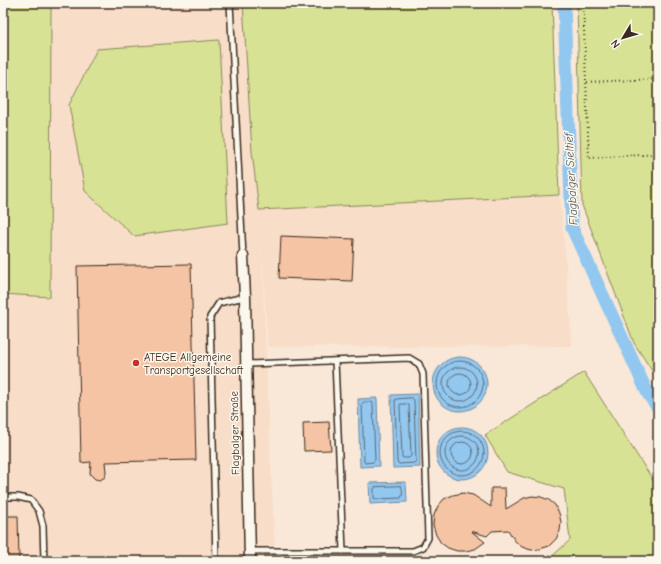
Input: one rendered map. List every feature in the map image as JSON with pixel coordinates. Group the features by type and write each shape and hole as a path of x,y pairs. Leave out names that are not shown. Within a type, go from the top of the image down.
{"street":[{"name":"Flagbalger Straße","path":"243,256 250,556"}],"lane":[{"path":"230,3 243,256"},
{"path":"216,561 210,317 219,303 245,297"},
{"path":"246,364 409,358 419,364 423,374 428,538 423,547 412,551 343,551 250,556"},
{"path":"335,361 343,551"},
{"path":"3,497 18,497 31,500 39,511 43,526 44,561"}],"path":[{"path":"604,3 583,3 590,158 658,154"},
{"path":"587,82 658,80"}],"shaded area":[{"path":"3,3 553,3 552,143 252,152 260,210 559,195 563,227 572,346 268,347 261,242 275,561 3,561"}],"green space":[{"path":"3,3 51,3 50,297 3,294"},
{"path":"243,3 552,3 559,195 259,210 252,152"},
{"path":"577,3 658,3 658,380 634,343 582,205"},
{"path":"219,40 228,223 134,236 85,191 69,105 97,49"},
{"path":"584,372 658,488 658,561 547,561 570,540 564,489 507,472 485,435"}],"water":[{"path":"460,357 470,359 479,365 485,374 487,384 485,394 479,403 470,409 460,411 450,409 441,403 435,394 433,384 435,374 441,365 450,359"},
{"path":"418,394 420,467 393,468 391,395"},
{"path":"377,398 379,466 360,467 358,399"},
{"path":"462,427 472,429 480,435 486,443 488,453 486,463 480,471 472,477 462,479 452,477 444,471 438,463 436,453 438,443 444,435 452,429"},
{"path":"406,482 407,502 370,504 369,483"}],"building":[{"path":"281,236 354,239 352,281 279,278"},
{"name":"ATEGE Allgemeine Transportgesellschaft","path":"191,264 196,460 105,462 105,477 100,480 95,479 90,473 91,462 81,463 77,266"},
{"path":"329,422 331,450 304,451 303,423"},
{"path":"491,488 505,488 506,509 524,498 532,496 549,500 555,505 561,522 560,531 556,539 549,546 531,550 522,547 515,541 508,530 492,531 487,536 471,531 485,542 475,549 457,551 448,548 441,543 436,535 433,525 434,515 438,506 444,499 463,493 473,495 491,507"},
{"path":"3,516 18,516 19,561 3,561"}],"waterway":[{"name":"Flagbalger Sieltief","path":"564,3 572,228 648,394 658,408"}],"place":[{"name":"ATEGE Allgemeine Transportgesellschaft","path":"136,363"}]}
